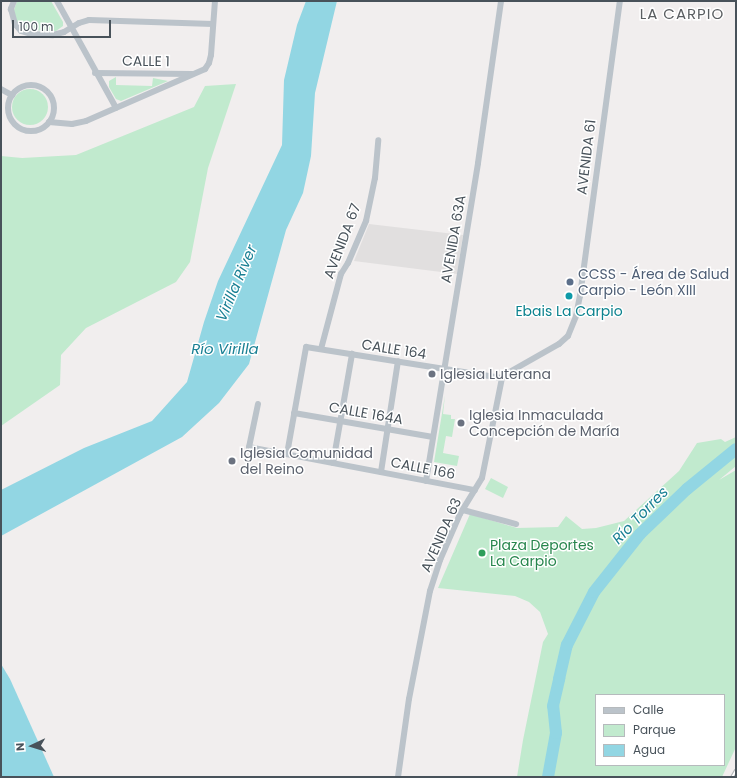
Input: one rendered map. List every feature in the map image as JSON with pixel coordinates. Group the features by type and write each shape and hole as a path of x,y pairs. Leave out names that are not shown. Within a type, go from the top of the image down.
{"street":[{"path":"14,1 11,9 15,24 21,30 31,34 53,35 64,32 79,23 89,20 212,24"},
{"path":"57,1 116,108"},
{"path":"49,122 54,108 49,94 44,89 30,85 16,90 12,95 8,110 15,124 28,130 36,130 49,122 72,124 86,121 205,69 209,63 215,1"},
{"name":"AVENIDA 63A","path":"426,481 478,163 501,1"},
{"name":"AVENIDA 61","path":"502,378 506,374 559,344 568,336 576,316 620,1"},
{"name":"CALLE 1","path":"96,72 196,74"},
{"path":"1,89 12,95"},
{"name":"AVENIDA 67","path":"321,349 341,274 348,263 366,221 375,178 378,140"},
{"name":"CALLE 164","path":"294,413 306,347 502,378"},
{"path":"334,463 352,354"},
{"path":"381,472 398,362"},
{"name":"AVENIDA 63","path":"398,777 409,699 430,591 440,560 463,510 482,478 502,378"},
{"name":"CALLE 166","path":"258,404 249,447 475,490"},
{"path":"286,454 294,413"},
{"name":"CALLE 164A","path":"294,413 433,437"},
{"path":"463,510 516,524"}],"shaded area":[{"path":"369,224 463,235 457,274 354,261"}],"green space":[{"path":"17,1 51,1 63,22 63,26 56,31 25,30 19,26 15,18 14,10"},
{"path":"116,77 116,85 152,86 153,78 168,81 121,101 116,99 109,87 109,81"},
{"path":"236,84 208,168 190,262 176,282 86,328 61,355 60,385 1,426 1,156 22,158 76,155 194,107 205,86"},
{"path":"30,89 43,94 48,107 43,120 30,125 17,120 12,107 17,94"},
{"path":"445,395 443,414 451,415 451,419 455,419 452,437 446,436 443,453 459,456 457,466 434,462"},
{"path":"736,437 736,466 719,480 736,470 736,747 722,777 517,777 543,642 548,634 540,612 529,602 515,596 438,588 470,514 517,528 558,527 566,516 582,529 596,528 624,521 679,471 697,443 721,439 725,442"},
{"path":"491,478 508,487 503,498 485,489"}],"water":[{"name":"Río Virilla","path":"306,1 337,1 315,93 311,156 303,193 286,230 249,364 219,403 182,437 1,536 1,490 84,448 152,421 187,382 204,322 218,281 282,145 284,80 297,25"},
{"path":"1,664 10,679 54,777 1,777"}],"waterway":[{"name":"Río Torres","path":"548,777 556,733 553,706 567,645 594,592 640,534 687,489 736,449"}],"railway":[{"path":"732,777 736,770"}],"place":[{"name":"CCSS - Área de Salud Carpio - León XIII","path":"570,282"},
{"name":"Ebais La Carpio","path":"569,296"},
{"name":"Iglesia Luterana","path":"432,374"},
{"name":"Iglesia Inmaculada Concepción de María","path":"461,423"},
{"name":"Iglesia Comunidad del Reino","path":"232,461"},
{"name":"Plaza Deportes La Carpio","path":"482,553"}],"district":[{"name":"LA CARPIO","path":"682,14"}],"water label":[{"name":"Virilla River","path":"236,283"}]}
